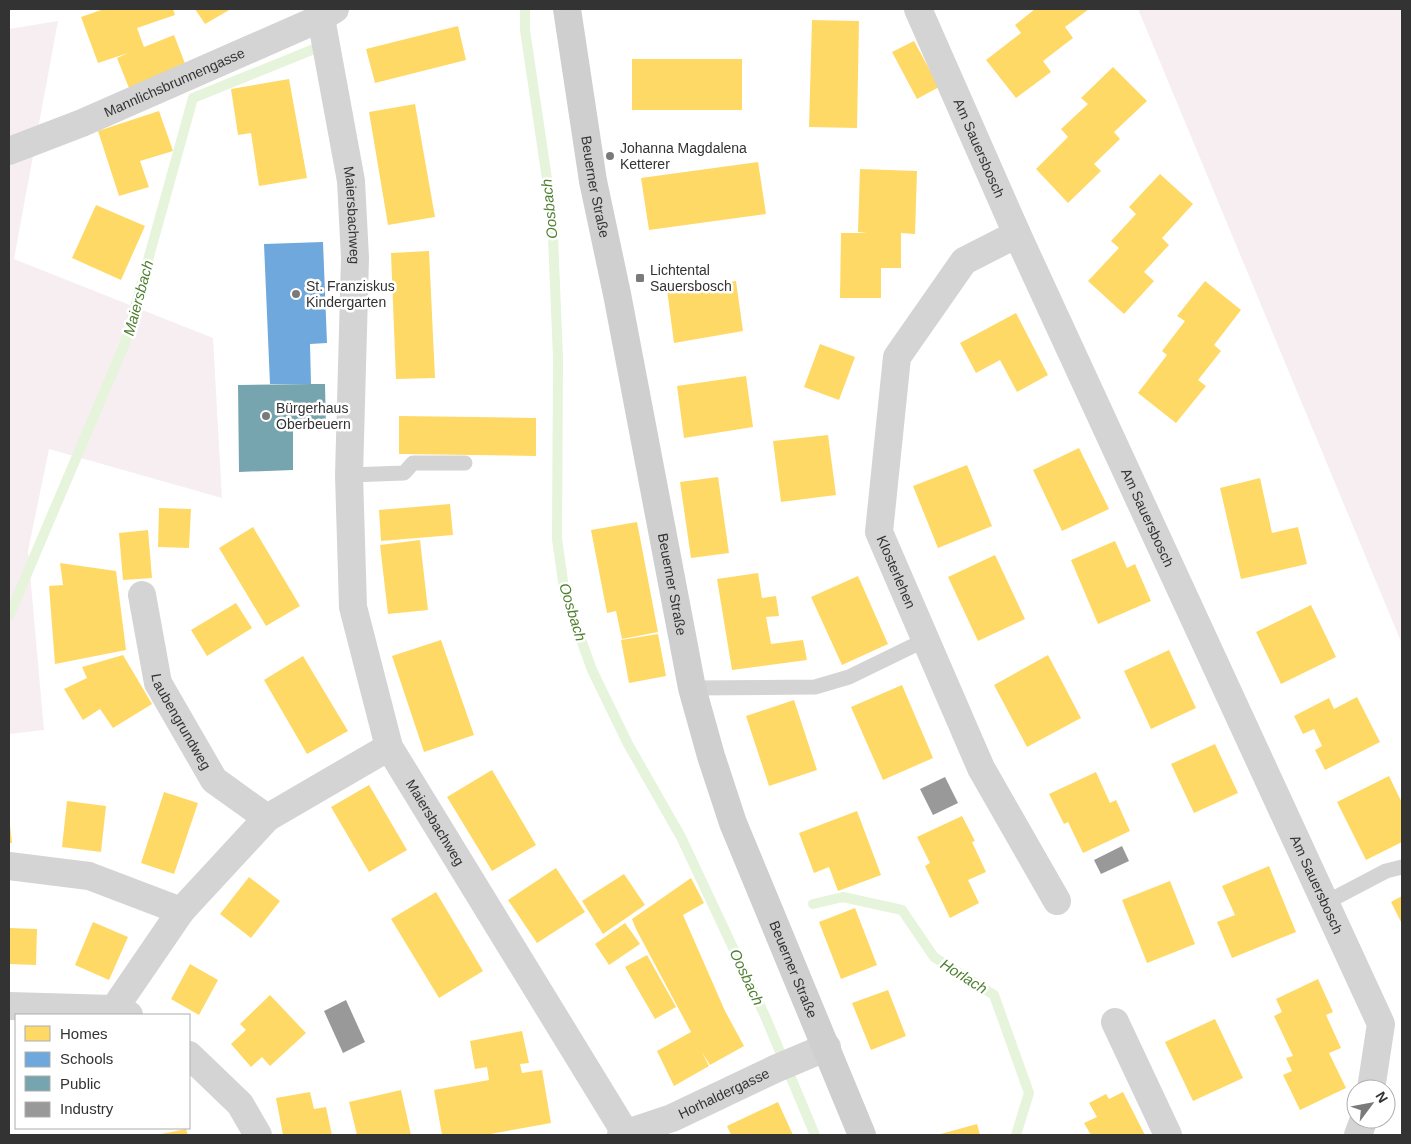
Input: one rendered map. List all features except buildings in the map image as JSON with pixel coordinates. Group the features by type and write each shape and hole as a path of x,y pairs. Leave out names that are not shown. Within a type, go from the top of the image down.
{"main road":[{"name":"Beuerner Straße","path":"567,9 593,181 617,294 692,688 711,756 733,822 816,1051 862,1135"}],"street":[{"name":"Am Sauersbosch","path":"918,9 1017,234 1325,903 1392,1021 1374,1079"},
{"name":"Mannlichsbrunnengasse","path":"9,151 82,123 328,13"},
{"name":"Maiersbachweg","path":"328,13 351,181 355,258 349,474 353,607 389,747 634,1133"},
{"name":"Klosterlehen","path":"1017,234 964,261 898,357 879,532 981,768 1057,901"},
{"name":"Laubengrundweg","path":"142,595 158,684 214,780 268,818"},
{"path":"9,1006 121,1012 181,911 268,818 389,747"},
{"path":"9,866 89,876 181,911"},
{"path":"1115,1022 1168,1135"},
{"name":"Horhaldergasse","path":"634,1133 672,1118 816,1051"},
{"path":"190,1056 240,1104 258,1135"}],"lane":[{"path":"349,474 404,473 413,463 465,463"},
{"path":"692,688 815,687 849,677 925,640"},
{"path":"1325,903 1386,871 1402,867"}],"shaded area":[{"path":"1138,9 1402,9 1402,644"},
{"path":"58,21 14,259 213,338 222,498 49,449 28,551 44,730 9,734 9,29"}],"waterway":[{"name":"Oosbach","path":"525,9 525,30 552,213 558,358 557,539 565,595 592,670 628,744 681,837 765,1016 815,1135"},
{"name":"Maiersbach","path":"9,616 125,343 193,98 319,47"},
{"name":"Horlach","path":"813,904 843,897 902,910 934,957 994,995 1029,1093 1016,1135"}],"place":[{"name":"Johanna Magdalena Ketterer","path":"610,156"},
{"name":"Lichtental Sauersbosch","path":"640,278"},
{"name":"St. Franziskus Kindergarten","path":"296,294"},
{"name":"Bürgerhaus Oberbeuern","path":"266,416"}]}
